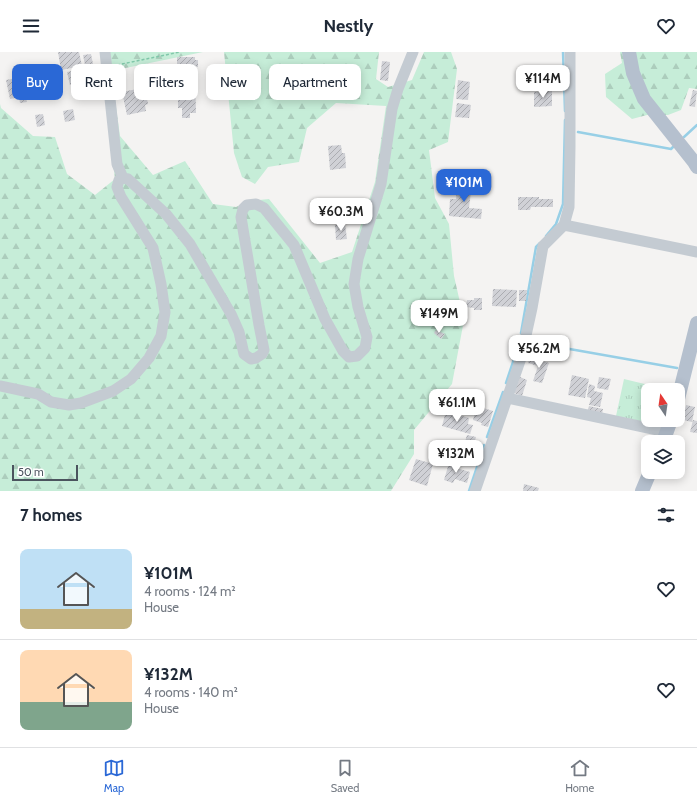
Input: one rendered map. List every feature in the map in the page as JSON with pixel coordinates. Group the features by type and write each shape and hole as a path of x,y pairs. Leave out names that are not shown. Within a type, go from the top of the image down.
{"main road":[{"path":"629,52 633,73 644,99 697,167"},
{"path":"682,383 697,323"},
{"path":"642,491 647,479"}],"street":[{"path":"105,52 107,64"},
{"path":"110,100 117,164 124,178 128,179 166,214 190,244 231,314 239,332 244,354 251,359 262,354 264,350 241,217 243,209 247,205 256,204 264,208 294,245 325,319 343,351 350,356 357,356 365,348 367,337 358,306 354,284 358,259 381,184 392,109 398,89 414,52"},
{"path":"475,491 521,358 544,246 564,225 569,207 570,52"},
{"path":"0,386 38,394 52,402 69,405 81,403 112,391 131,379 150,358 161,336 165,312 161,284 153,248 121,197 118,187 119,180 124,178"},
{"path":"564,225 697,252"},
{"path":"507,398 667,431"}],"path":[{"path":"122,64 180,52"}],"green space":[{"path":"101,52 203,52 145,64 134,64 134,66 126,68 126,64 102,64"},
{"path":"224,52 379,52 376,79 388,87 412,80 424,52 451,52 457,69 448,142 429,150 435,198 449,224 454,276 464,320 452,384 414,430 414,454 391,491 0,491 0,104 1,108 33,136 55,137 67,174 95,195 115,179 106,100 115,100 120,136 153,175 185,161 213,204 236,207 248,201 269,199 320,263 352,252 375,182 386,106 336,103 307,128 299,162 268,167 255,184 242,177 234,153 229,100 261,100 261,64 225,64"},
{"path":"620,52 697,52 697,89 689,88 681,110 668,115 647,115 632,119 606,97 605,74 622,63"},
{"path":"624,379 641,383 641,421 616,416"}],"building":[{"path":"58,52 79,52 82,64 71,64 71,68 63,70 63,64 60,64"},
{"path":"91,54 93,64 85,64 83,55"},
{"path":"177,57 195,57 195,60 198,60 198,64 177,64"},
{"path":"382,61 390,62 388,81 380,80"},
{"path":"71,71 71,85 70,85 67,72"},
{"path":"12,79 12,99 10,99 6,80"},
{"path":"458,80 470,82 468,100 456,99"},
{"path":"134,90 134,100 147,100 148,104 145,105 146,111 127,115 124,100 126,100 126,91"},
{"path":"693,90 697,91 695,107 689,106"},
{"path":"552,91 552,106 534,107 534,92"},
{"path":"20,100 27,100 27,102 20,103"},
{"path":"178,100 196,100 196,113 190,113 190,118 182,118 182,108 178,108"},
{"path":"457,103 471,105 469,118 455,117"},
{"path":"73,109 75,120 65,122 63,111"},
{"path":"43,114 45,125 37,127 35,115"},
{"path":"341,145 342,153 345,153 346,168 330,170 328,146"},
{"path":"458,181 472,183 469,208 482,209 481,219 449,216 450,199 456,199"},
{"path":"448,185 455,186 454,195 448,194"},
{"path":"518,197 553,199 553,207 531,207 530,210 518,210"},
{"path":"335,203 337,220 325,221 324,205"},
{"path":"345,224 347,239 336,240 335,225"},
{"path":"493,289 517,290 516,307 492,306"},
{"path":"519,290 527,290 526,301 519,301"},
{"path":"474,298 482,298 482,310 474,310 474,308 466,307 467,300 474,300"},
{"path":"436,330 445,334 441,339 434,333"},
{"path":"530,357 549,363 542,383 533,381 538,366 528,363"},
{"path":"572,375 589,379 585,398 568,395"},
{"path":"520,377 527,380 522,396 514,393"},
{"path":"599,377 611,379 608,390 597,388"},
{"path":"589,384 595,386 594,391 603,393 600,407 589,405 591,398 587,397"},
{"path":"456,397 466,400 464,406 454,403"},
{"path":"468,400 475,403 472,413 465,411"},
{"path":"686,405 695,407 692,422 685,420"},
{"path":"477,406 493,411 488,427 473,420"},
{"path":"589,406 603,409 602,414 587,412"},
{"path":"446,411 469,418 468,424 473,425 470,434 442,426"},
{"path":"693,420 697,421 697,433 690,432"},
{"path":"467,435 476,437 471,454 462,452"},
{"path":"476,441 482,443 478,455 473,453"},
{"path":"416,459 433,464 427,486 409,480"},
{"path":"449,463 456,465 456,468 470,472 467,483 455,479 453,483 444,480"},
{"path":"524,484 539,488 538,491 523,491"}],"waterway":[{"path":"563,52 565,111"},
{"path":"546,236 556,224 563,204 565,120"},
{"path":"684,137 697,125"},
{"path":"578,132 671,149 673,147"},
{"path":"521,333 536,247 540,243"},
{"path":"530,342 677,368"},
{"path":"506,383 517,350"},
{"path":"487,437 503,392"},
{"path":"480,457 484,445"},
{"path":"469,491 477,467"}]}
